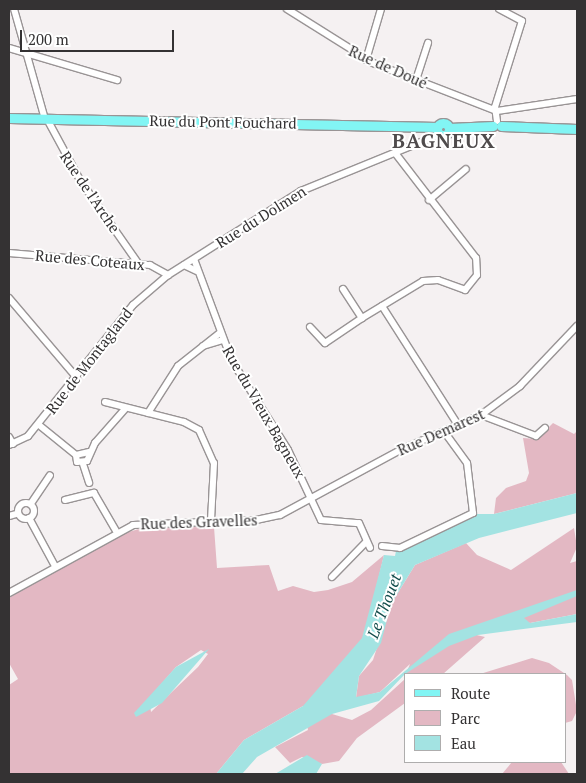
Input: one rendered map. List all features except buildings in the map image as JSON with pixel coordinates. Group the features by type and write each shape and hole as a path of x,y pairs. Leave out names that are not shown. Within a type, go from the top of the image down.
{"main road":[{"name":"Rue du Pont Fouchard","path":"9,118 439,131 443,123 449,128 497,125"},
{"path":"497,125 577,129"}],"street":[{"name":"Rue de l'Arche","path":"14,9 24,52 46,119 93,201 138,264"},
{"name":"Rue de Doué","path":"287,9 366,60 496,111 577,99"},
{"path":"366,60 381,9"},
{"path":"497,125 496,111 522,21 499,9"},
{"path":"416,80 428,43"},
{"path":"9,48 117,80"},
{"name":"Rue du Dolmen","path":"168,275 301,190 395,153 439,131"},
{"path":"310,326 325,343 422,280 438,280 465,290 477,275 476,258 429,200 395,153"},
{"path":"429,200 466,169"},
{"name":"Rue des Coteaux","path":"9,253 138,264 168,275"},
{"name":"Rue du Vieux Bagneux","path":"194,259 223,340 311,496 321,520 359,523 368,545 332,577"},
{"path":"184,265 197,271"},
{"name":"Rue de Montagland","path":"11,445 38,425 78,378 133,305 168,275"},
{"path":"343,289 362,318"},
{"path":"9,298 78,378"},
{"path":"382,306 458,425"},
{"name":"Rue Demarest","path":"311,496 481,415 520,386 577,326"},
{"path":"148,413 166,379 201,346 220,333"},
{"path":"201,346 223,340"},
{"path":"105,402 192,425 208,444 216,482 211,520"},
{"path":"83,464 89,452 126,409"},
{"path":"481,415 536,436 545,428"},
{"path":"38,425 76,455 83,464 89,483"},
{"path":"382,546 400,548 473,513 467,463 444,431"},
{"path":"9,437 11,445"},
{"path":"76,455 89,452"},
{"path":"9,516 16,514 32,502 50,475"},
{"path":"65,500 94,493 116,531"},
{"name":"Rue des Gravelles","path":"9,593 116,531 146,522 268,519 311,496"},
{"path":"29,518 35,511 32,502"},
{"path":"16,514 29,518 55,566"}],"green space":[{"path":"553,423 574,434 577,431 577,493 494,514 496,498 506,488 526,481 529,473 523,438 537,439"},
{"path":"146,527 214,527 217,568 269,565 278,591 293,586 314,592 328,590 352,582 384,555 366,630 332,714 352,720 371,710 404,680 404,704 357,738 339,761 322,764 302,757 290,763 275,747 308,730 303,706 244,740 216,774 9,774 9,685 18,679 9,663 9,598 111,537","holes":["201,650 208,654 198,667 151,712 149,698 176,667"]},
{"path":"574,528 577,547 570,563 577,561 577,614 530,623 505,616 474,627 464,632 485,637 444,673 406,673 410,664 380,692 356,698 359,676 373,660 391,604 415,565 466,543 477,555 511,570"},
{"path":"532,658 549,663 564,673 483,673"},
{"path":"566,674 572,680 577,711 572,721 566,723"},
{"path":"511,763 562,763 569,774 502,774"}],"water":[{"name":"Le Thouet","path":"577,493 577,513 479,538 415,565 391,604 381,643 359,676 356,697 380,692 449,634 577,590 577,596 524,618 530,623 577,614 577,622 478,635 449,646 404,673 379,701 332,714 257,757 242,774 216,774 244,740 303,706 362,638 384,555 395,556 396,551 475,514 494,514"},
{"path":"209,649 162,703 136,717 134,713 176,667"},
{"path":"307,755 322,764 316,774 275,774"}],"district":[{"name":"BAGNEUX","path":"444,140"}]}
